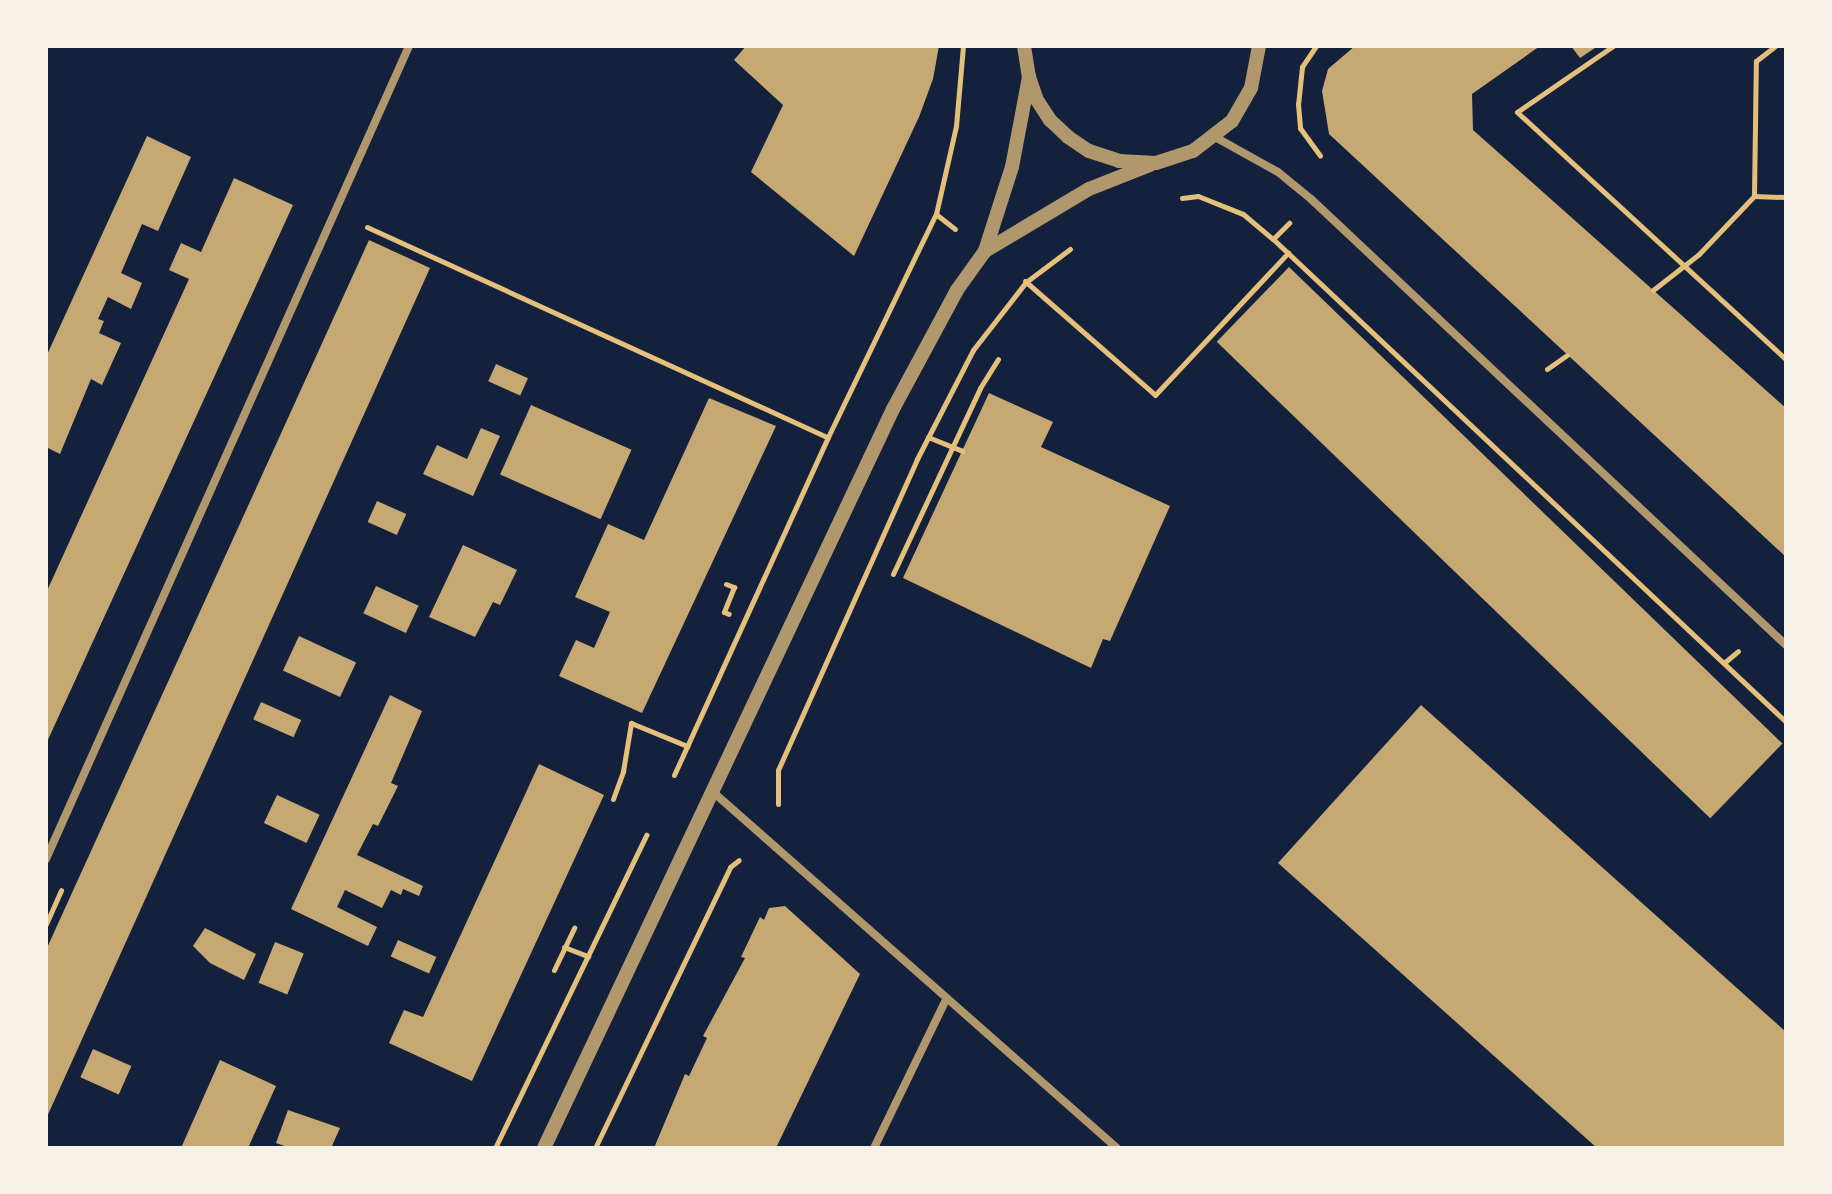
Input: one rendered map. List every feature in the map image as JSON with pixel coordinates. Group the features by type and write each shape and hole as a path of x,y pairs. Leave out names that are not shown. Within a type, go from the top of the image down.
{"street":[{"path":"46,859 409,46"},
{"path":"1024,46 1029,77 1050,120 1068,137 1089,151 1119,161 1156,163"},
{"path":"985,251 1089,189 1193,151 1215,137 1244,104 1261,48"},
{"path":"544,1148 893,409 957,290 985,251 1012,167 1029,77"},
{"path":"1215,137 1278,172 1311,199 1786,645"},
{"path":"713,792 1117,1148"},
{"path":"874,1148 946,1000"}],"path":[{"path":"671,782 828,437 936,214 956,126 963,46"},
{"path":"1316,46 1302,67 1300,128 1305,140 1329,166"},
{"path":"1613,46 1517,112 1786,359"},
{"path":"1653,290 1683,267 1754,196 1756,61 1774,46"},
{"path":"1173,200 1198,196 1243,214 1273,239 1786,722"},
{"path":"1754,196 1786,197"},
{"path":"936,214 957,231"},
{"path":"1273,239 1294,217"},
{"path":"366,226 828,437"},
{"path":"778,807 778,770 928,437 973,350 1026,282 1075,244"},
{"path":"1026,282 1155,395 1288,253"},
{"path":"1547,369 1567,355"},
{"path":"893,574 980,388 998,359"},
{"path":"928,437 962,451"},
{"path":"726,584 734,587 724,612 729,614"},
{"path":"1725,662 1738,651"},
{"path":"613,799 623,771 631,723 687,746"},
{"path":"495,1148 651,822"},
{"path":"595,1148 730,867 735,861 747,862"},
{"path":"554,970 574,928"},
{"path":"564,947 588,956"}],"building":[{"path":"746,46 939,46 933,79 919,117 854,256 751,172 783,105 734,60"},
{"path":"1355,46 1540,46 1472,94 1473,130 1786,408 1786,557 1329,134 1322,91 1328,69"},
{"path":"1571,46 1598,46 1580,58"},
{"path":"147,136 191,157 158,231 142,224 121,273 142,283 131,309 108,297 98,319 104,321 99,333 121,343 102,385 91,379 60,454 46,447 46,357"},
{"path":"234,178 293,205 46,744 46,593 189,279 169,270 181,243 201,252"},
{"path":"369,240 430,268 46,1119 46,950"},
{"path":"1289,267 1782,744 1710,818 1217,342"},
{"path":"496,364 528,378 520,396 488,381"},
{"path":"989,393 1053,422 1041,447 1170,506 1110,641 1103,639 1091,668 903,578"},
{"path":"709,398 776,426 642,713 559,676 576,640 594,648 610,612 575,597 608,524 644,540"},
{"path":"531,405 631,450 601,519 500,474"},
{"path":"481,428 500,436 473,496 423,474 437,445 467,459"},
{"path":"377,501 406,514 397,535 368,522"},
{"path":"463,545 517,570 500,605 493,602 475,637 429,617"},
{"path":"376,586 419,606 406,633 363,613"},
{"path":"299,636 356,663 340,697 283,670"},
{"path":"390,695 422,711 391,783 398,786 378,826 373,824 357,855 423,886 419,896 403,889 401,895 391,890 382,908 345,890 337,907 377,927 368,946 291,909"},
{"path":"261,702 301,720 293,737 253,719"},
{"path":"1421,705 1786,1032 1786,1148 1597,1148 1278,863"},
{"path":"539,764 604,795 472,1081 389,1043 404,1010 423,1017"},
{"path":"277,795 320,815 306,843 264,823"},
{"path":"785,906 860,974 776,1148 654,1148 685,1074 689,1076 707,1038 703,1036 745,958 741,957 760,917 764,920 769,908"},
{"path":"205,928 256,954 244,980 210,963 193,946"},
{"path":"398,940 436,957 429,974 391,956"},
{"path":"275,942 304,954 287,994 259,983"},
{"path":"93,1049 131,1066 119,1094 80,1077"},
{"path":"220,1060 276,1086 248,1148 181,1148"},
{"path":"288,1110 340,1128 331,1148 290,1148 276,1143"}]}
